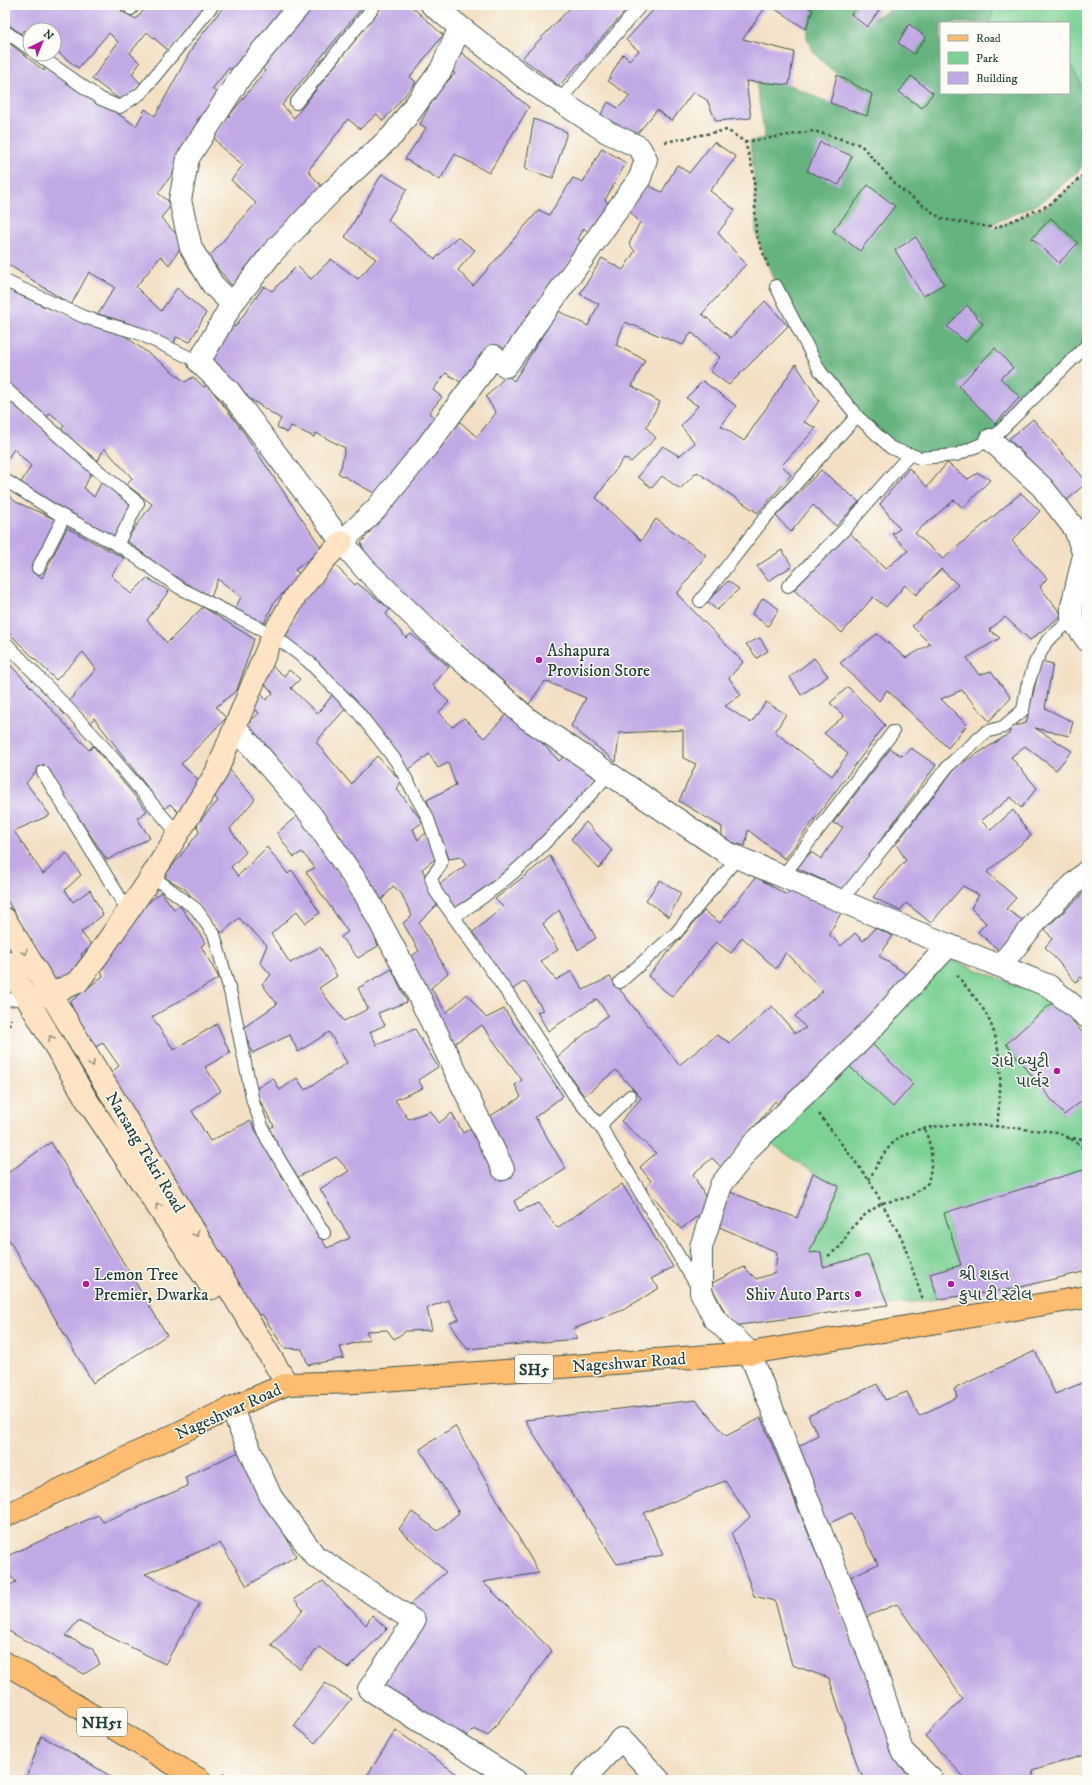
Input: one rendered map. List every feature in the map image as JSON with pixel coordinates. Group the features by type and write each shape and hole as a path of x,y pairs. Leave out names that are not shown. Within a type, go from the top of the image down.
{"main road":[{"name":"Nageshwar Road","path":"5,1516 231,1408 287,1384 356,1382 750,1353 1087,1297"},
{"name":"NH51","path":"5,1663 200,1780"}],"street":[{"path":"232,304 212,285 191,248 180,200 188,158 242,76 300,5"},
{"path":"28,998 50,994 78,982 152,876 216,773 273,635 296,595 327,557 376,509 426,448 494,356 506,366 640,178 646,160 639,147 607,132 529,81 432,5"},
{"path":"460,27 441,70 393,135 331,192 273,252 232,304 199,362 229,391 342,542 365,569 436,638 528,719 727,853 841,901 943,952 1000,966 1049,986 1087,1017"},
{"path":"992,440 1042,487 1075,529 1084,555 1072,606 1072,619 1087,640"},
{"path":"235,727 311,815 365,894 413,984 503,1169"},
{"path":"1000,966 1039,918 1087,870"},
{"name":"Narsang Tekri Road","path":"5,919 287,1384"},
{"path":"932,1780 902,1751 876,1672 750,1353 714,1318 701,1292 701,1246 721,1184 752,1146 862,1039 943,952"},
{"path":"5,961 88,1102 252,1347 287,1384"},
{"path":"231,1408 271,1496 315,1556 414,1620 369,1689 515,1780"},
{"path":"583,1780 621,1739 659,1780"}],"lane":[{"path":"48,62 101,99 120,107 140,93 213,5"},
{"path":"296,103 375,5"},
{"path":"559,101 641,5"},
{"path":"5,31 22,43"},
{"path":"5,281 84,317 138,333 199,362"},
{"path":"776,286 820,371 857,416 891,448 920,458 956,455 992,440 1087,345"},
{"path":"5,388 90,464 138,503 117,545"},
{"path":"700,601 764,519 857,416"},
{"path":"788,586 844,530 910,454"},
{"path":"5,480 64,517 117,545 180,588 273,635 309,662 358,712 396,761 427,816 442,860 440,866 431,878 436,892 511,998 574,1095 602,1129 701,1292"},
{"path":"38,568 64,517"},
{"path":"841,901 948,766 986,732 1003,727 1023,710 1027,686 1035,662 1047,641 1072,619"},
{"path":"5,642 96,738 178,834"},
{"path":"783,876 893,732"},
{"path":"43,772 128,911"},
{"path":"454,916 476,903 539,851 610,773"},
{"path":"620,982 676,933 738,857"},
{"path":"152,876 196,909 214,934 231,995 253,1102 267,1139 324,1233"},
{"path":"5,1000 28,998"},
{"path":"602,1129 604,1121 630,1096"}],"path":[{"path":"639,147 727,130 745,142 754,175 756,234 776,286"},
{"path":"745,142 814,131 861,145 899,188 942,219 995,228 1049,205 1087,172"},
{"path":"943,952 955,972 985,1013 999,1050 1000,1094 997,1127"},
{"path":"804,1095 869,1180 902,1239 924,1302"},
{"path":"869,1180 881,1157 900,1138 924,1128 961,1125 1059,1133 1083,1147 1087,1152"},
{"path":"828,1256 841,1246 851,1228 866,1214 882,1203 910,1197 928,1183 932,1161 930,1142 924,1128"},
{"path":"1066,1138 1087,1139"}],"green space":[{"path":"805,5 857,5 851,14 867,27 873,18 902,5 991,5 993,11 990,22 940,22 940,94 1070,94 1070,65 1087,94 1087,157 1079,171 1040,203 988,226 995,228 1049,205 1087,172 1087,344 991,440 956,455 920,458 891,448 820,371 776,286 756,234 754,175 750,141 765,138 756,82 789,85 830,103 867,115 872,94 829,68 812,49 807,39 807,28 813,10"},
{"path":"991,5 1087,5 1087,94 1070,65 1070,22 990,22 993,11"},
{"path":"944,957 1055,1000 1006,1044 1064,1115 1087,1097 1087,1184 944,1213 961,1265 930,1274 938,1299 888,1305 868,1255 823,1267 821,1252 809,1253 839,1186 813,1173 768,1141 848,1065 912,1084 871,1043"}],"building":[{"path":"5,5 126,5 121,11 136,19 148,5 208,5 169,51 147,32 130,53 140,63 132,74 141,84 123,102 92,79 118,42 109,33 78,68 62,55 62,22 22,22 21,34 5,22"},
{"path":"225,5 291,5 236,72 229,68 212,89 219,94 197,120 202,127 177,155 180,164 158,193 172,204 161,218 178,236 181,247 169,265 161,256 136,287 161,311 177,288 206,313 190,342 176,337 174,344 125,322 98,314 115,287 89,272 71,305 9,265 5,272 5,50 9,43 22,53 22,62 33,62 44,71 45,65 136,126 145,109 155,116 194,45"},
{"path":"311,5 364,5 282,105 294,118 382,5 410,5 443,35 410,77 416,82 383,121 377,114 360,129 348,119 308,171 324,189 232,286 209,257 256,203 231,180 243,165 222,148 213,136 265,71 261,67"},
{"path":"573,5 631,5 559,86 522,58"},
{"path":"658,5 767,5 743,39 794,52 789,85 746,81 751,118 716,121 707,100 693,92 672,121 657,110 636,135 599,118 608,102 618,108 630,96 608,81 623,54 629,60 639,51 626,40"},
{"path":"778,5 805,5 813,10 806,29 775,9"},
{"path":"858,5 883,5 867,27 851,14"},
{"path":"909,24 926,37 914,54 898,43"},
{"path":"462,53 529,107 489,173 455,154 440,180 405,159 426,128 420,124 437,92 455,74 449,67"},
{"path":"837,75 872,94 867,116 830,103"},
{"path":"911,76 933,93 922,108 899,92"},
{"path":"534,119 567,132 553,178 525,169"},
{"path":"714,142 736,157 710,191 735,210 718,233 746,264 702,314 731,338 765,301 788,326 729,385 710,371 720,357 691,332 683,345 625,322 616,345 645,360 632,386 660,402 646,427 656,438 631,462 624,458 596,498 641,541 656,519 706,555 677,594 743,662 729,678 741,695 725,706 751,723 766,702 786,714 775,732 832,776 848,754 824,733 844,716 830,703 848,687 885,725 785,859 748,830 745,846 722,839 722,827 679,801 696,764 683,758 683,730 619,733 616,762 571,726 586,698 545,681 529,704 371,567 361,543 459,421 477,437 496,413 486,397 507,375 514,381 558,311 588,326 599,304 580,294 602,258 623,270 635,251 629,244 640,222 628,210 647,185 662,192 677,165 689,173"},
{"path":"820,142 852,156 839,185 807,171"},
{"path":"602,148 626,163 605,200 610,206 590,234 584,228 578,239 584,244 526,317 530,321 502,356 462,383 446,373 433,390 442,397 429,413 439,421 381,497 338,473 341,467 345,448 316,433 314,437 291,426 287,433 277,427 281,419 244,395 212,357 230,324 235,327 264,286 272,291 297,266 311,279 331,259 358,279 376,259 345,237 382,174 407,189 388,220 435,259 457,237 475,250 458,270 473,286 539,210 549,215 573,178 583,182"},
{"path":"868,185 895,206 860,251 833,231"},
{"path":"1051,218 1078,243 1059,263 1032,238"},
{"path":"916,237 944,284 923,296 895,250"},
{"path":"5,288 43,306 122,334 185,382 193,377 204,387 208,385 242,430 322,549 295,570 301,575 274,602 264,624 234,611 241,597 218,579 211,597 179,581 126,540 152,504 127,485 132,478 104,448 98,461 61,432 64,425 50,413 46,418 5,382"},
{"path":"967,305 983,324 966,342 947,327"},
{"path":"995,348 1013,368 1000,378 1020,397 995,424 959,386"},
{"path":"796,364 819,401 804,422 816,428 782,465 791,475 758,513 697,472 680,489 662,476 652,488 638,477 663,446 679,456 695,443 681,426 698,406 686,398 703,381 736,406 721,426 744,441"},
{"path":"7,399 92,471 84,488 94,497 102,481 132,504 115,539 20,484 31,466 14,449 5,463 5,401"},
{"path":"1033,419 1087,482 1067,500 1009,439"},
{"path":"947,463 968,479 978,473 990,480 963,508 954,500 915,533 943,559 1021,493 1040,511 1012,541 1047,578 1040,587 1062,615 1030,640 1005,617 989,630 1000,638 967,658 979,675 991,671 1011,698 989,721 962,690 941,699 967,725 948,748 887,690 879,701 840,663 877,634 906,658 930,644 912,626 958,585 941,569 916,595 905,585 886,607 873,597 842,633 794,590 849,532 885,569 908,551 892,534 900,529 880,504 909,468 927,487"},
{"path":"821,470 859,502 836,526 813,505 791,532 776,516"},
{"path":"5,492 16,502 57,520 31,568 42,578 67,528 124,558 111,575 131,594 147,578 169,591 147,620 167,643 203,607 254,639 237,690 216,707 226,718 181,764 202,783 180,814 170,804 164,809 94,718 90,723 68,702 96,669 83,652 56,680 5,629"},
{"path":"782,550 792,566 768,581 757,566"},
{"path":"335,565 355,585 357,583 390,609 386,614 406,638 411,634 449,667 433,685 449,702 439,712 452,727 464,718 484,738 511,710 559,761 566,755 598,777 538,847 454,911 437,886 466,865 461,857 449,859 427,800 456,785 448,763 438,768 429,754 407,771 281,635 297,615 292,611"},
{"path":"728,581 739,589 717,610 707,602"},
{"path":"763,598 779,609 768,626 752,614"},
{"path":"760,638 768,651 757,658 746,644"},
{"path":"814,658 828,676 801,695 790,677"},
{"path":"5,659 89,750 93,746 147,811 137,818 150,838 107,860 43,764 26,783 50,815 14,831 43,874 67,853 81,875 65,890 73,902 90,890 103,915 81,932 92,946 81,954 84,963 54,986 32,954 37,951 5,897"},
{"path":"1041,661 1053,664 1045,708 1073,722 1069,736 1035,728 1072,751 1056,770 1025,746 1011,757 1037,788 1021,808 1011,797 981,821 991,830 1013,810 1031,836 987,872 1016,898 1006,909 1027,923 1001,952 978,932 986,923 971,908 979,895 963,886 931,923 906,903 900,911 873,897 906,860 896,844 956,767 1009,734 1011,727 1026,723"},
{"path":"272,666 284,676 289,670 300,679 291,688 318,714 333,694 346,708 316,742 351,784 377,756 401,781 397,789 423,822 413,829 418,840 427,832 435,859 422,869 439,903 419,923 448,973 431,988 446,1013 467,994 486,1018 504,1009 563,1096 535,1117 566,1169 514,1201 519,1211 539,1203 557,1228 622,1184 673,1267 651,1279 659,1288 623,1310 573,1329 577,1339 467,1349 450,1323 459,1319 448,1300 427,1308 432,1330 406,1331 394,1339 387,1330 366,1331 370,1339 340,1347 344,1358 308,1365 302,1349 284,1348 262,1314 256,1316 201,1229 205,1226 188,1199 184,1200 131,1115 136,1112 107,1076 119,1066 103,1043 91,1049 70,1002 103,976 98,962 126,922 161,892 174,909 180,906 206,943 201,946 219,978 152,1017 174,1050 217,1024 230,1053 205,1067 221,1091 192,1111 210,1141 250,1121 327,1248 350,1238 320,1189 349,1171 336,1157 296,1178 269,1129 274,1126 254,1090 273,1078 280,1090 297,1078 305,1090 347,1063 329,1032 298,1052 290,1035 252,1053 243,1028 277,1004 262,984 271,975 260,962 267,945 239,918 222,933 185,889 164,877 199,832 197,824 218,801 213,794 228,768 255,799 230,829 246,852 231,867 238,876 267,847 288,874 292,870 320,913 306,923 297,911 271,934 290,963 320,947 337,976 319,988 344,1021 368,1009 358,988 392,969 407,1002 378,1013 385,1025 370,1032 377,1045 415,1029 438,1067 418,1080 423,1088 395,1100 408,1119 431,1111 439,1123 452,1113 463,1133 521,1097 515,1085 522,1080 482,1025 449,1047 406,960 419,951 403,923 412,916 401,893 393,886 380,902 338,842 341,837 294,789 300,785 244,728 259,713 251,704 260,692 266,700 273,693 262,681"},
{"path":"911,748 936,765 844,890 797,868 811,852 821,859 843,827 833,823 890,749 902,756"},
{"path":"299,814 369,919 378,946 358,958 341,937 348,932 306,872 315,868 302,852 294,857 277,833"},
{"path":"586,822 612,851 599,869 571,839"},
{"path":"550,856 596,938 578,950 559,910 543,924 558,950 540,961 556,980 572,971 583,990 610,977 679,1065 717,1035 730,1043 772,1006 795,1033 806,1028 795,1016 823,991 786,952 776,969 742,937 731,953 716,942 672,997 648,976 704,911 720,923 756,877 787,895 792,889 841,913 829,934 841,946 855,933 863,941 875,928 893,936 879,956 909,976 783,1110 775,1101 722,1168 712,1158 693,1174 710,1206 681,1229 646,1188 651,1181 640,1167 656,1153 621,1121 641,1098 616,1070 584,1096 557,1057 608,1015 597,999 548,1031 537,1012 543,1010 525,981 512,990 472,933 503,907 495,899"},
{"path":"660,880 681,893 669,917 646,900"},
{"path":"1087,890 1087,984 1081,977 1076,982 1045,947 1052,939 1045,929"},
{"name":"રાધે બ્યુટી પાર્લર","path":"1055,1000 1087,1038 1087,1097 1064,1115 1006,1044"},
{"path":"871,1043 913,1084 893,1107 848,1065"},
{"name":"Lemon Tree Premier, Dwarka","path":"51,1142 167,1335 93,1383 5,1233 5,1175"},
{"path":"1083,1170 1087,1184 1087,1271 1012,1289 938,1299 930,1274 961,1265 944,1213"},
{"path":"813,1173 839,1186 809,1253 821,1252 823,1267 868,1255 888,1305 732,1326 710,1284 744,1267 756,1279 775,1273 777,1252 717,1226 730,1192 797,1218"},
{"path":"1035,1351 1055,1394 1087,1381 1087,1649 1085,1649 1087,1652 1087,1754 1032,1771 1034,1780 967,1780 925,1736 963,1699 897,1604 866,1617 848,1578 878,1564 851,1513 826,1525 795,1449 818,1435 808,1416 877,1384 885,1400 907,1392 919,1416 957,1397 954,1389"},
{"path":"696,1400 726,1436 761,1418 876,1698 901,1767 915,1780 867,1780 859,1771 829,1678 792,1665 775,1601 754,1596 732,1534 750,1517 725,1481 644,1513 663,1555 617,1564 525,1420"},
{"path":"455,1426 539,1573 483,1582 552,1651 488,1736 474,1729 463,1740 380,1685 406,1608 446,1572 399,1529 412,1512 438,1531 459,1513 420,1449"},
{"path":"241,1451 296,1556 247,1586 220,1543 145,1574 200,1603 165,1664 78,1621 65,1636 92,1648 100,1664 84,1674 5,1629 5,1583 7,1586 16,1582 5,1570 5,1557 98,1515 103,1522 188,1486 185,1477"},
{"path":"323,1581 366,1625 372,1615 387,1629 348,1668 319,1647 300,1669 271,1645 303,1610 294,1599"},
{"path":"325,1683 351,1699 315,1743 294,1726"},
{"path":"396,1730 465,1780 365,1779"},
{"path":"41,1736 60,1746 117,1780 26,1780"}],"place":[{"name":"Ashapura Provision Store","path":"539,660"},
{"name":"રાધે બ્યુટી પાર્લર","path":"1057,1071"},
{"name":"Lemon Tree Premier, Dwarka","path":"86,1284"},
{"name":"શ્રી શકત કુપા ટી સ્ટોલ","path":"951,1284"},
{"name":"Shiv Auto Parts","path":"858,1294"}]}
